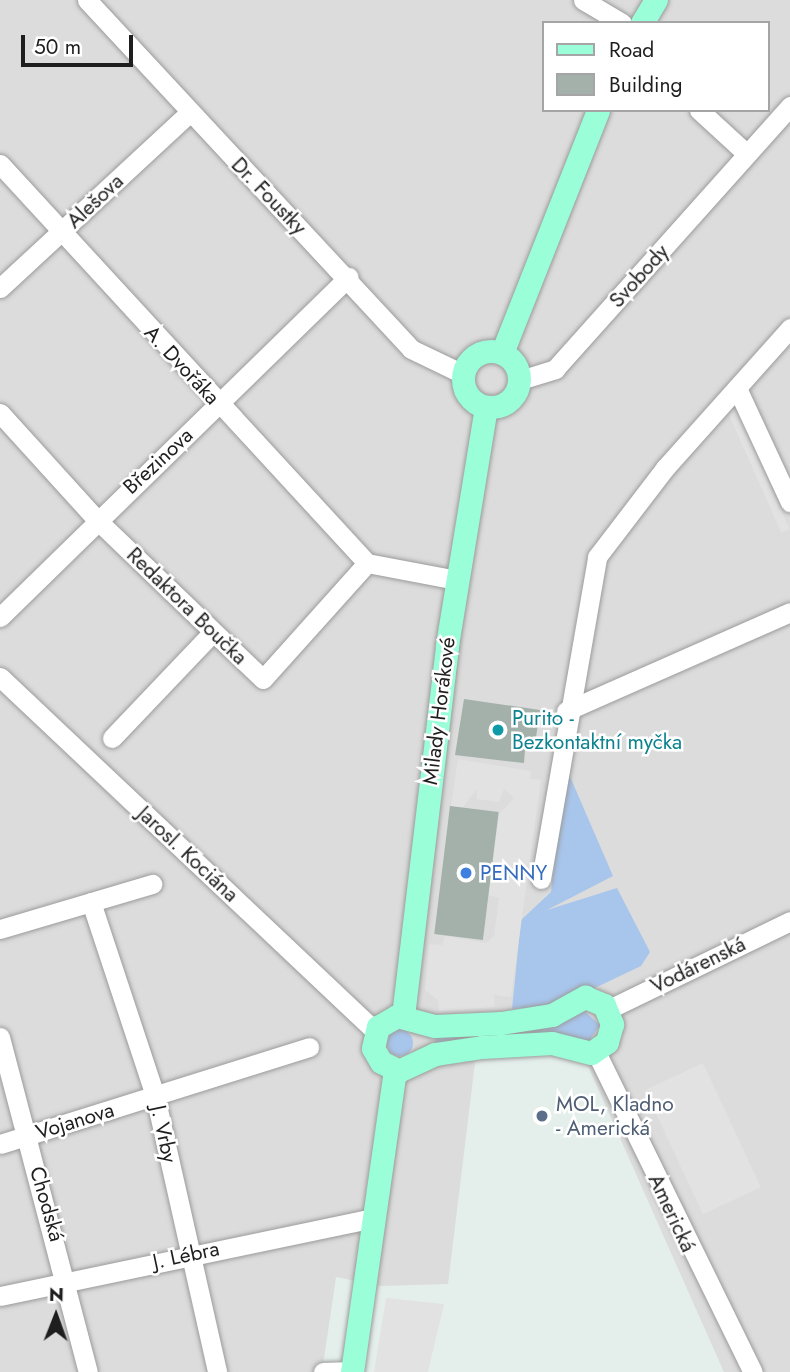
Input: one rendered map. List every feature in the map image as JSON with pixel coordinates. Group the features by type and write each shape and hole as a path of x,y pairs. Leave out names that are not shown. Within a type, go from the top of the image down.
{"main road":[{"path":"643,21 656,0"},
{"path":"502,353 597,112"},
{"path":"481,352 502,353 514,362 520,380 512,398 486,407 470,398 463,374 481,352"},
{"name":"Milady Horákové","path":"403,1016 457,580 486,407"},
{"path":"585,997 607,1010 611,1033 596,1052 580,1054 552,1043 482,1047 435,1054 395,1070 377,1058 376,1032 403,1016 435,1026 500,1023 552,1014 585,997"},
{"path":"352,1371 395,1070"}],"street":[{"name":"Dr. Foustky","path":"87,0 189,113 349,277 411,349 463,374"},
{"path":"583,0 619,21"},
{"name":"Svobody","path":"520,380 555,369 790,106"},
{"path":"701,112 747,154"},
{"name":"Alešova","path":"0,288 189,113"},
{"name":"A. Dvořáka","path":"0,164 367,564"},
{"name":"Březinova","path":"0,617 96,519 219,405 349,277"},
{"path":"541,879 566,710 597,556 790,328"},
{"path":"737,388 790,502"},
{"name":"Redaktora Boučka","path":"0,413 96,519 263,679 367,564"},
{"path":"367,564 457,580"},
{"path":"566,710 790,612"},
{"path":"112,738 213,632"},
{"name":"Jarosl. Kociána","path":"0,677 376,1032"},
{"path":"0,929 152,884"},
{"name":"J. Vrby","path":"91,902 155,1096 217,1372"},
{"name":"Vodárenská","path":"607,1010 790,921"},
{"name":"Chodská","path":"0,1037 69,1280 88,1372"},
{"name":"Vojanova","path":"0,1144 309,1047"},
{"name":"Americká","path":"596,1052 752,1372"},
{"name":"J. Lébra","path":"0,1296 190,1254 372,1218"},
{"path":"323,1372 352,1371"}],"shaded area":[{"path":"0,0 790,0 790,1372 724,1372 576,1039 478,1038 448,1284 380,1286 336,1277 322,1372 0,1372"},
{"path":"734,404 790,529 782,533 726,408"},
{"path":"458,759 531,771 530,779 541,780 511,997 494,995 495,1007 439,1011 438,1000 425,990 429,944 442,945 445,936 486,943 494,936 499,898 488,895 499,814 514,798 504,789 499,802 477,799 477,789 462,808 451,806"},
{"path":"565,765 613,876 547,910 617,888 650,952 641,966 599,986 547,1006 512,1009 521,920 551,892"},
{"path":"583,1010 600,1025 589,1041 436,1047 435,1033"},
{"path":"400,1030 409,1034 413,1043 409,1052 400,1056 391,1052 387,1043 391,1034"},
{"path":"703,1063 761,1187 703,1214 645,1090"},
{"path":"386,1298 444,1304 428,1372 374,1372"}],"building":[{"name":"Purito - Bezkontaktní myčka","path":"464,699 540,710 534,751 525,749 524,763 455,755"},
{"name":"PENNY","path":"450,806 499,812 483,940 434,934"}],"place":[{"name":"Purito - Bezkontaktní myčka","path":"498,730"},
{"name":"PENNY","path":"466,873"},
{"name":"MOL, Kladno - Americká","path":"542,1116"}]}
